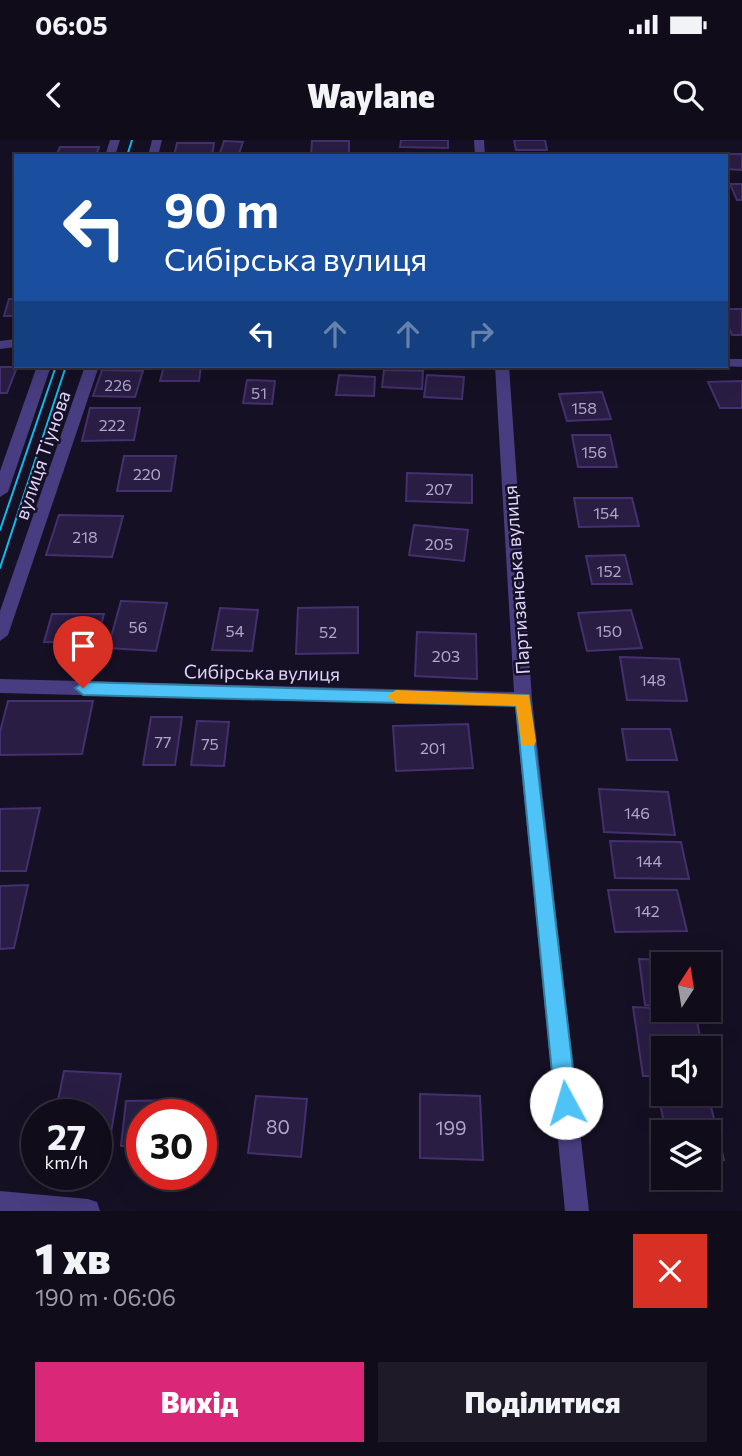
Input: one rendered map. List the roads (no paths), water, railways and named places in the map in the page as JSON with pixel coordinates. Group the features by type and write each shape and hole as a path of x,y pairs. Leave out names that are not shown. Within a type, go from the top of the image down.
{"street":[{"path":"0,492 43,368"},
{"name":"вулиця Тіунова","path":"0,635 91,368"},
{"name":"Партизанська вулиця","path":"502,368 523,699 577,1211"},
{"name":"Сибірська вулиця","path":"0,686 523,699"},
{"path":"0,1203 88,1211"}],"tram line":[{"path":"128,154 132,140"},
{"path":"0,530 55,368"},
{"path":"0,568 65,368"}]}
